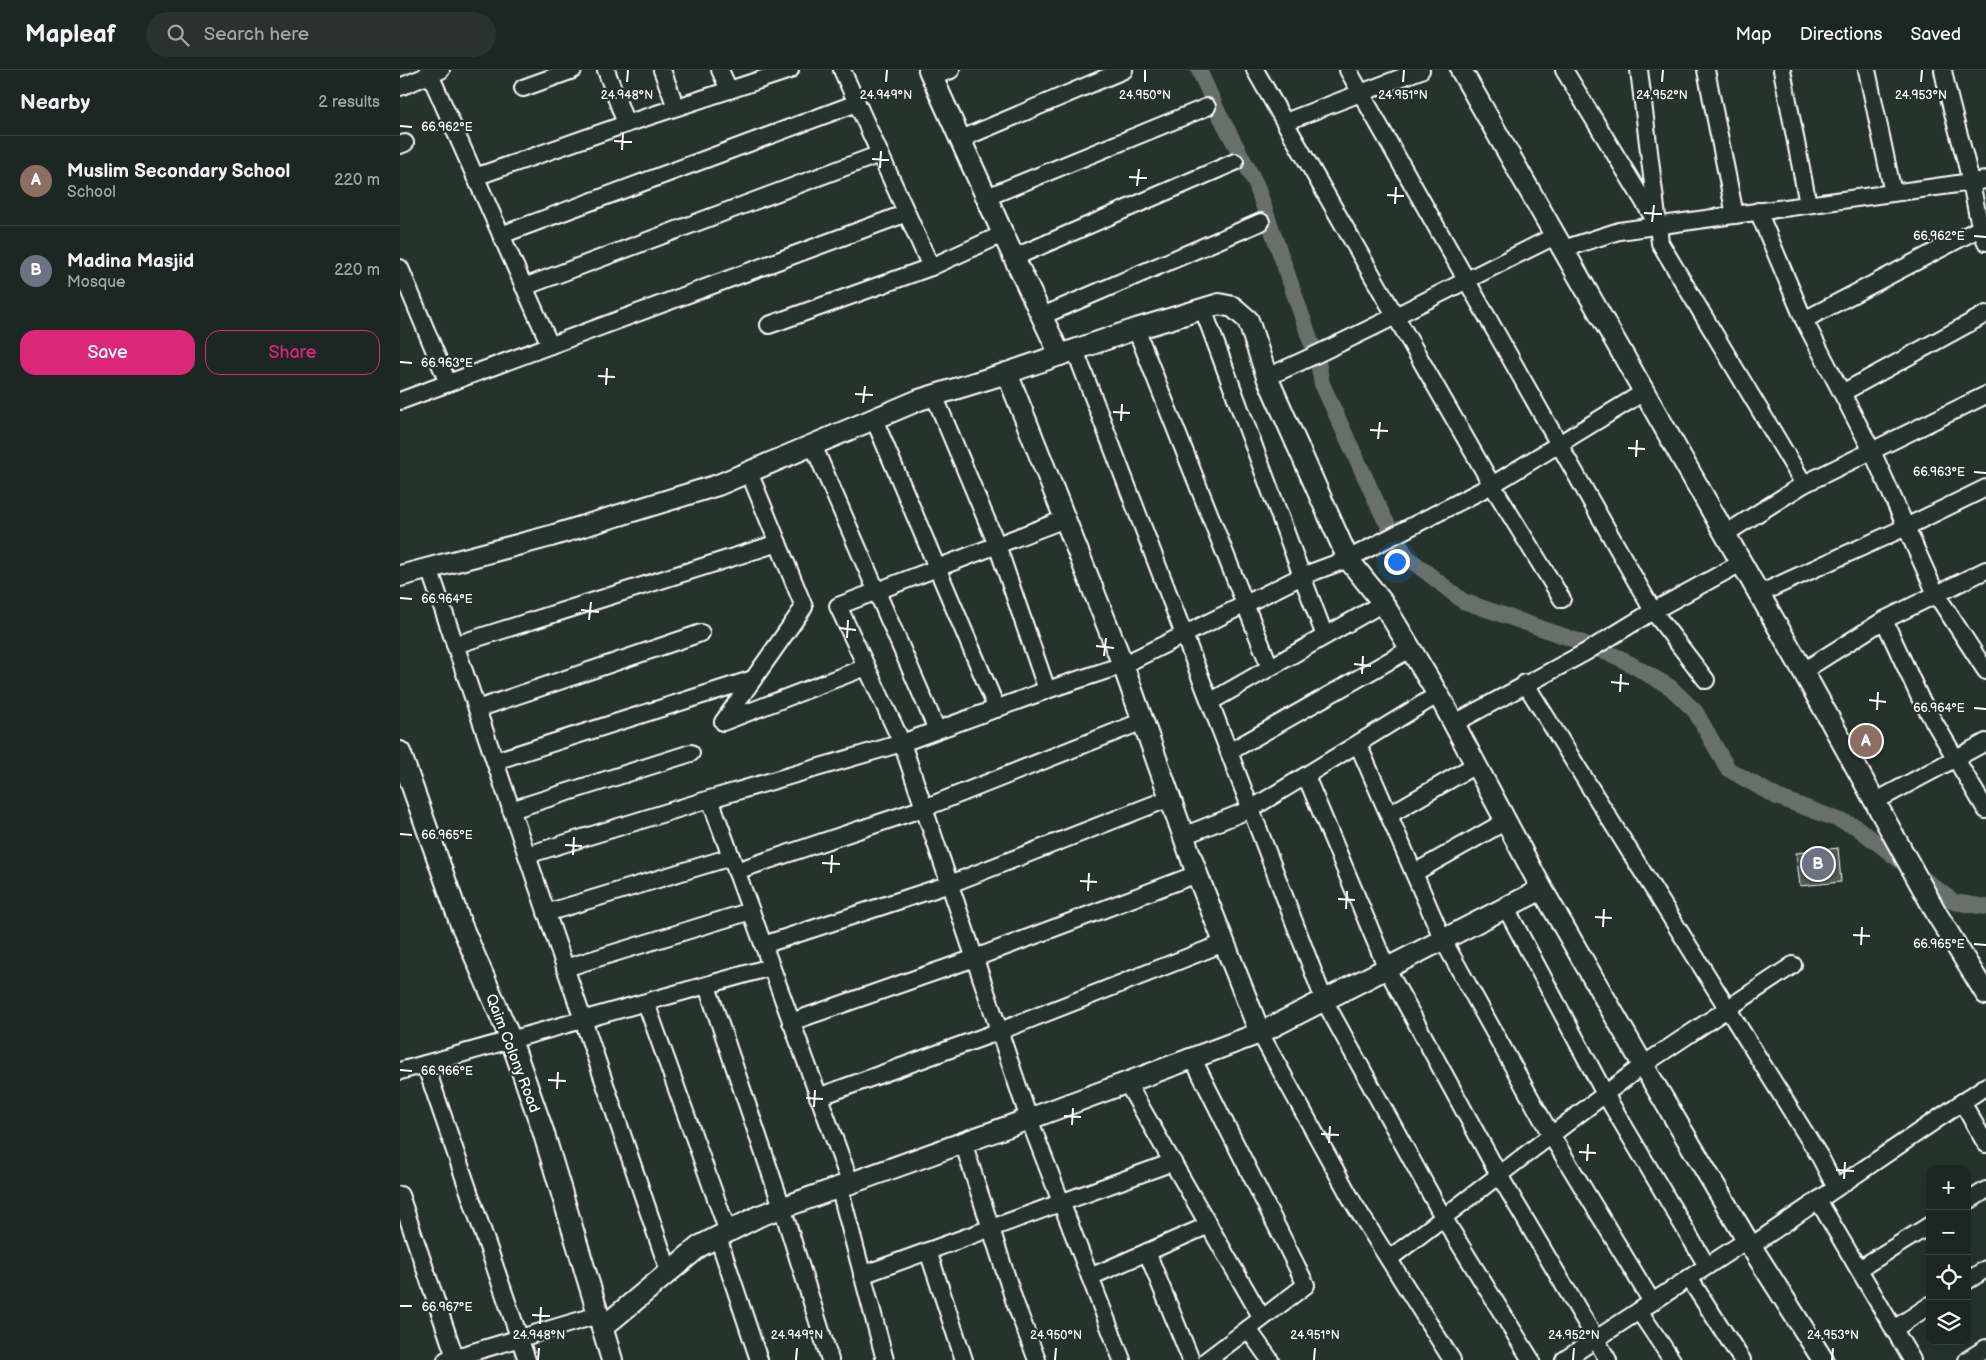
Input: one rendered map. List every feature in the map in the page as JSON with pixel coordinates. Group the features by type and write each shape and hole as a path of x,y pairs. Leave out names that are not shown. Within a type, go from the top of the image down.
{"street":[{"path":"523,88 573,70"},
{"path":"606,70 626,124"},
{"path":"662,70 676,108"},
{"path":"720,70 729,90"},
{"path":"842,70 931,266"},
{"path":"951,70 930,74 1042,316 1067,352 1184,634 1324,1000 1443,1217 1530,1360"},
{"path":"960,139 1124,70"},
{"path":"1255,70 1492,485 1562,598"},
{"path":"1348,70 1653,611 1706,680"},
{"path":"1285,122 1421,70"},
{"path":"1461,70 1803,671 1938,916 1986,994"},
{"path":"1564,70 1658,225"},
{"path":"1639,70 1660,243 1804,484"},
{"path":"1706,70 1735,214"},
{"path":"1782,70 1808,204"},
{"path":"1867,70 1892,193"},
{"path":"1804,320 1984,232 1978,181 1950,106 1943,70"},
{"path":"475,177 784,71"},
{"path":"400,87 433,72 475,177 550,345"},
{"path":"501,235 857,103"},
{"path":"987,197 1207,107"},
{"path":"524,287 880,154"},
{"path":"1015,257 1235,162"},
{"path":"1267,377 1319,354 1466,280 1559,243 1658,225 1978,181"},
{"path":"1758,211 1804,320 1872,451 1936,594 1986,671"},
{"path":"400,401 907,214"},
{"path":"1042,316 1261,222"},
{"path":"769,325 931,266 1003,234"},
{"path":"400,268 448,383"},
{"path":"400,576 606,519 718,485 934,395 1007,373 1136,328 1219,304 1233,307 1248,320 1267,377 1348,559 1383,603 1437,695 1542,889 1643,1065 1749,1243 1823,1360"},
{"path":"1203,309 1325,636"},
{"path":"1842,392 1986,314"},
{"path":"1136,328 1270,667"},
{"path":"1007,373 1123,665 1197,874 1260,1033 1354,1204 1452,1360"},
{"path":"527,855 710,798 902,743 1047,690 1123,665 1302,576 1348,559 1422,522 1492,485 1644,392"},
{"path":"934,395 997,545 1047,690"},
{"path":"1725,534 1804,484 1986,396"},
{"path":"874,419 997,709"},
{"path":"813,445 937,730"},
{"path":"749,472 804,607 723,722 866,667"},
{"path":"1759,594 1986,488"},
{"path":"1065,518 838,606 902,743 1029,1119 1122,1360"},
{"path":"455,645 778,542"},
{"path":"1453,724 1586,652 1653,611 1741,563"},
{"path":"429,568 669,1272"},
{"path":"1803,671 1884,620 1986,570"},
{"path":"1210,702 1383,603"},
{"path":"1884,620 1920,698 1986,810"},
{"path":"477,709 701,632"},
{"path":"1229,752 1410,649"},
{"path":"495,761 753,679"},
{"path":"1525,684 1820,1157 1836,1188"},
{"path":"1184,836 1251,809 1437,695"},
{"path":"546,913 734,864 924,808 1143,722"},
{"path":"1876,801 1986,742"},
{"path":"1358,744 1443,940 1646,1306 1672,1360"},
{"name":"Qaim Colony Road","path":"400,752 460,922 511,1040 543,1131 612,1360"},
{"path":"511,810 691,753"},
{"path":"1389,815 1476,765"},
{"path":"1306,776 1387,969 1499,1174 1608,1360"},
{"path":"710,798 818,1097 844,1184 862,1275 885,1360"},
{"path":"763,945 950,884 1170,798"},
{"path":"1414,874 1506,821"},
{"path":"791,1022 975,958 1197,874"},
{"path":"400,1195 452,1359 520,1338 600,1322 669,1272 700,1246 759,1216 1029,1119 1260,1033 1542,889"},
{"path":"1506,908 1605,1094 1707,1266"},
{"path":"565,968 751,911"},
{"path":"818,1097 1000,1031 1224,943"},
{"path":"1389,1259 1643,1065 1793,965"},
{"path":"400,1071 771,967"},
{"path":"707,986 782,1207 830,1360"},
{"path":"646,1003 723,1235 759,1360"},
{"path":"1192,1058 1306,1285 1207,1360"},
{"path":"425,1064 527,1360"},
{"path":"1127,1083 1262,1318"},
{"path":"1564,1360 1707,1266 1749,1243 1818,1200 1986,1086"},
{"path":"1962,1102 1986,1144"},
{"path":"963,1142 1015,1303 1037,1360"},
{"path":"862,1275 1173,1162"},
{"path":"1971,1199 1986,1190"},
{"path":"1818,1200 1912,1360"},
{"path":"1090,1277 1209,1225"},
{"path":"1859,1269 1926,1227"},
{"path":"928,1251 964,1360"},
{"path":"1147,1252 1191,1360"},
{"path":"1971,1278 1986,1269"},
{"path":"1689,1278 1742,1360"},
{"path":"1894,1329 1926,1309"},
{"path":"1248,1328 1270,1360"},
{"path":"1968,1360 1986,1348"}],"building":[{"path":"1838,848 1841,882 1800,886 1796,853"}],"waterway":[{"path":"1199,70 1217,110 1256,184 1318,362 1322,384 1384,518 1407,557 1463,601 1575,640 1620,658 1670,687 1695,711 1728,769 1777,797 1855,826 1954,902 1986,907"}],"place":[{"name":"Muslim Secondary School","path":"1866,741"},
{"name":"Madina Masjid","path":"1818,864"}]}
